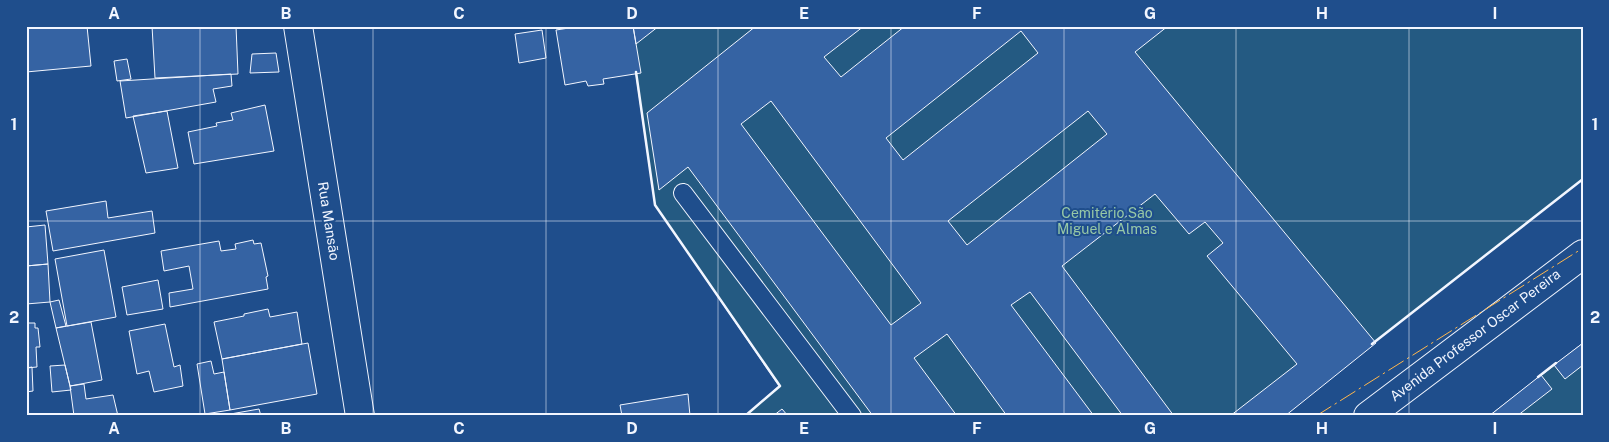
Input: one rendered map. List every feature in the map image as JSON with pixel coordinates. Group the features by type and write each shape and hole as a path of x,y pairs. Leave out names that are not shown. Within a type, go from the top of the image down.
{"street":[{"name":"Rua Mansão","path":"298,26 360,416"},
{"name":"Avenida Professor Oscar Pereira","path":"1368,416 1583,254"}],"lane":[{"path":"682,194 852,416"}],"green space":[{"name":"Cemitério São Miguel e Almas","path":"654,26 1583,26 1583,179 1280,416 745,416 779,386 655,205 632,47"},
{"path":"1583,343 1583,416 1489,416"}],"building":[{"path":"26,26 87,26 91,66 26,72"},
{"path":"152,26 236,26 238,74 155,78"},
{"path":"582,26 633,26 641,73 603,79 604,84 588,86 586,81 565,85 556,30"},
{"path":"633,26 659,26 636,44"},
{"path":"756,26 864,26 824,57 841,77 905,26 1168,26 1135,52 1376,343 1285,416 1230,416 1297,364 1207,256 1223,243 1205,222 1189,234 1155,194 1062,266 1174,416 1123,416 1030,292 1011,305 1094,416 1007,416 947,334 914,358 957,416 873,416 688,167 659,190 647,113","holes":["1021,31 1038,53 903,160 886,138","771,101 921,303 891,325 741,124","1088,111 1107,134 967,245 948,221"]},
{"path":"542,30 546,58 519,63 515,34"},
{"path":"276,53 279,72 250,73 252,54"},
{"path":"127,59 131,79 117,81 114,61"},
{"path":"231,74 232,86 213,89 216,102 126,118 120,81"},
{"path":"265,105 274,151 194,164 188,132 217,126 216,123 233,120 231,113"},
{"path":"167,111 178,168 146,173 133,116"},
{"path":"106,201 108,218 152,211 155,233 53,251 46,211"},
{"path":"45,225 48,264 26,266 26,227"},
{"path":"253,240 254,244 261,243 268,276 266,277 268,289 170,307 169,293 193,289 189,266 164,271 161,251 219,241 221,251 236,249 235,244"},
{"path":"104,250 116,317 67,326 55,259"},
{"path":"48,264 50,302 26,304 26,266"},
{"path":"158,280 163,309 127,315 122,287"},
{"path":"59,300 66,326 56,328 50,302"},
{"path":"268,309 270,317 297,312 302,344 222,359 214,322"},
{"path":"91,322 102,380 70,386 56,328"},
{"path":"26,323 35,323 35,328 38,328 40,347 36,347 37,367 26,368"},
{"path":"165,324 174,367 180,365 183,386 154,392 149,371 137,374 129,331"},
{"path":"308,343 317,394 230,410 222,359"},
{"path":"1583,343 1583,365 1565,379 1554,365"},
{"path":"211,361 214,374 224,372 230,410 205,414 197,364"},
{"path":"65,365 71,390 52,392 50,366"},
{"path":"32,367 33,391 26,392 26,368"},
{"path":"1541,375 1552,389 1517,416 1489,416"},
{"path":"84,384 86,399 113,395 118,416 74,416 70,386"},
{"path":"688,394 690,416 622,416 620,405"},
{"path":"259,409 261,416 219,416"},
{"path":"782,409 788,416 773,416"}],"wall":[{"path":"636,72 655,205 780,386 745,416"},
{"path":"1372,344 1583,179"},
{"path":"1538,377 1556,363"}],"power":[{"path":"1316,416 1583,248"}]}
